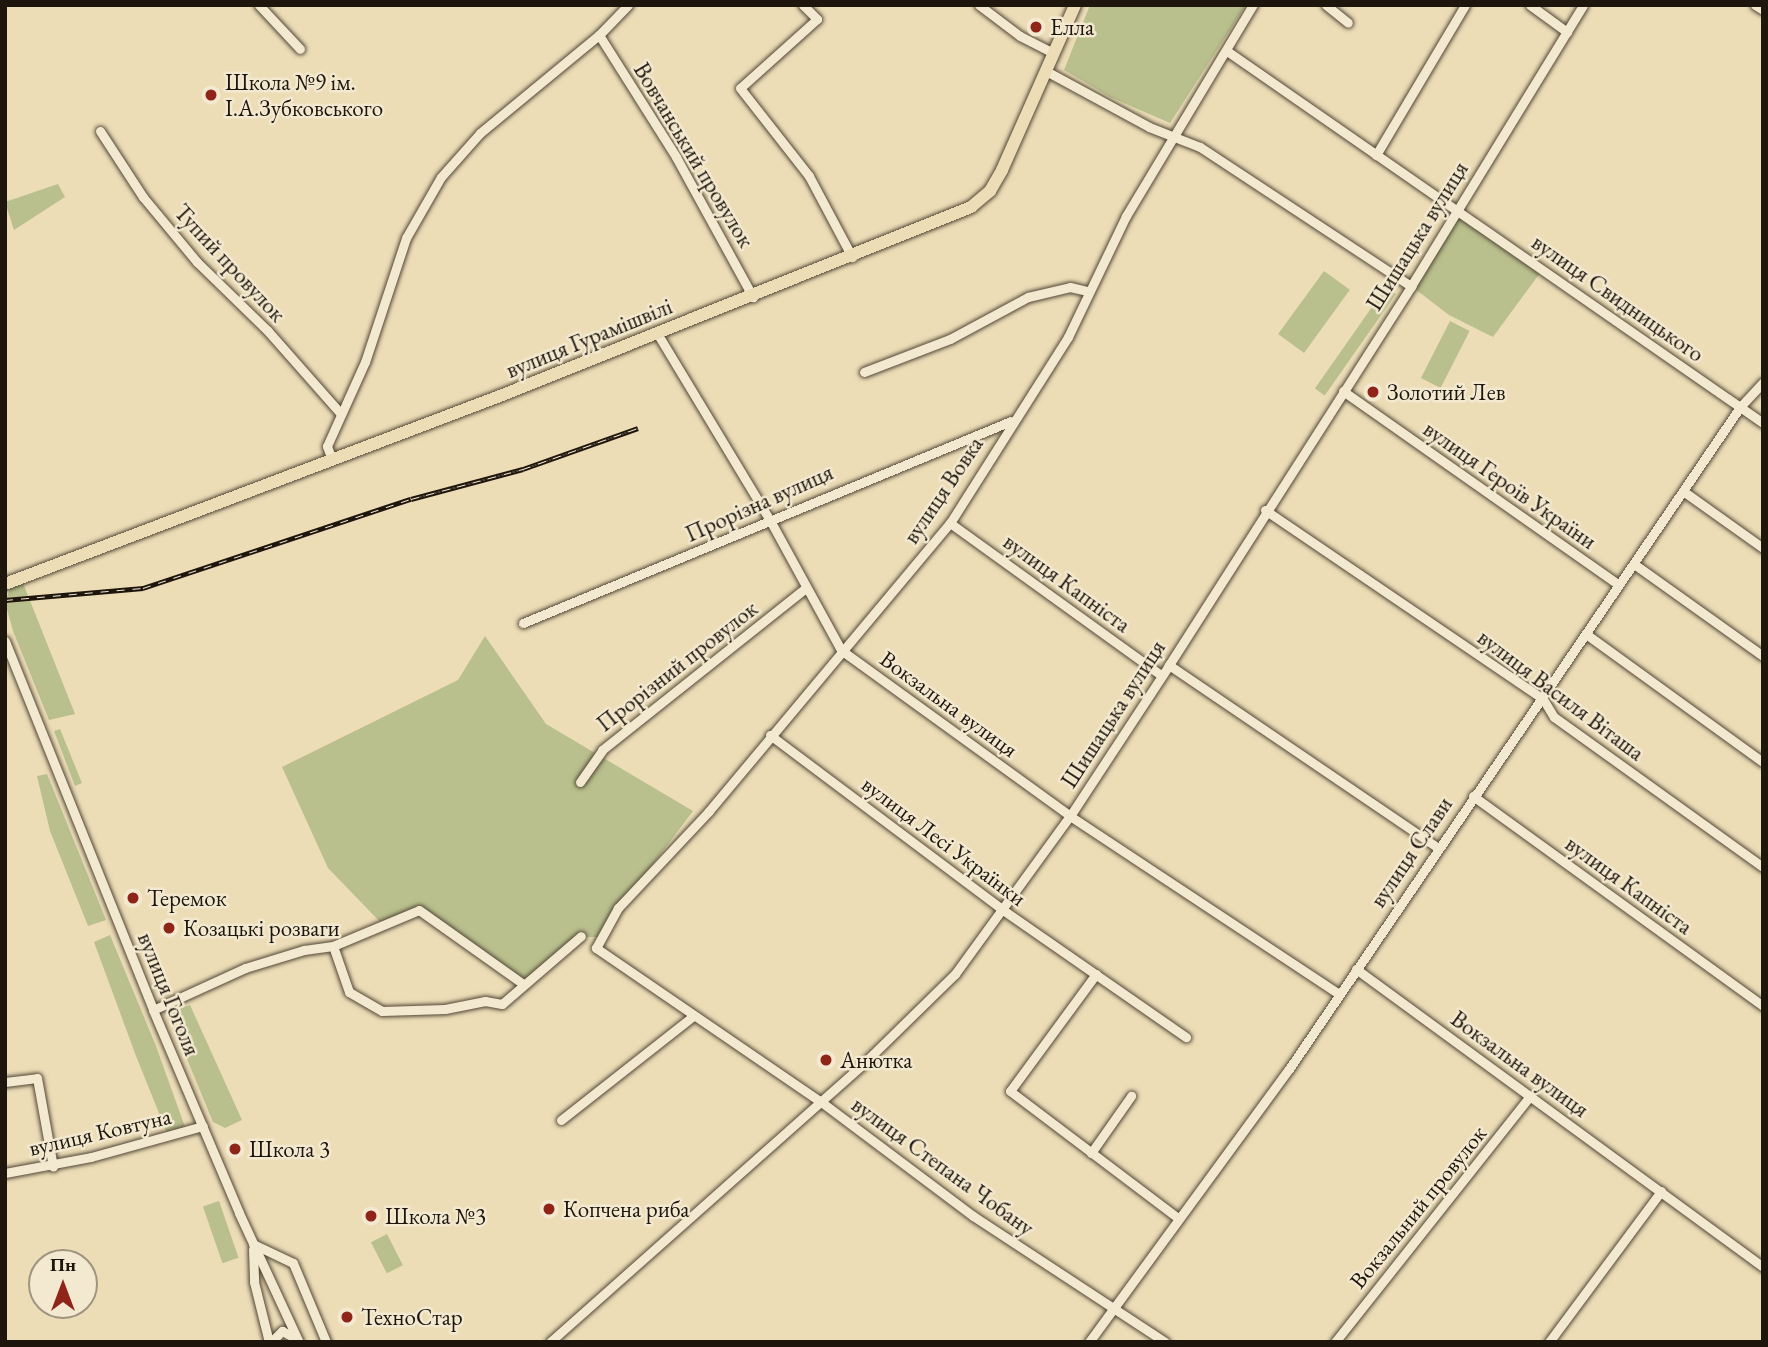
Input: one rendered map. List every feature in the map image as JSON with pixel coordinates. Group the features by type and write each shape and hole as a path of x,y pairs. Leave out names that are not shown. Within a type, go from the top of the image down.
{"main road":[{"name":"вулиця Гурамішвілі","path":"5,583 754,297 981,200 1002,170 1075,5"}],"street":[{"path":"259,5 300,49"},
{"path":"332,460 327,446 365,362 406,238 441,177 480,133 599,35 628,5"},
{"path":"803,5 817,19 740,88 809,176 852,257"},
{"path":"979,5 1020,36 1054,53"},
{"name":"вулиця Вовка","path":"596,948 618,908 669,857 950,523 1011,421 1068,337 1087,291 1171,136 1227,51 1252,5"},
{"path":"1326,5 1348,23"},
{"path":"1376,155 1465,5"},
{"path":"1530,5 1567,32"},
{"name":"Шишацька вулиця","path":"550,1342 926,1006 1003,910 1070,816 1169,665 1265,510 1411,286 1454,207 1583,5"},
{"path":"1755,5 1763,10"},
{"name":"Вовчанський провулок","path":"599,35 676,157 754,297"},
{"name":"вулиця Свидницького","path":"1227,51 1763,423"},
{"path":"1046,71 1171,136 1200,147 1411,286"},
{"name":"Тупий провулок","path":"100,131 143,197 197,262 267,330 341,414"},
{"path":"864,372 950,339 1028,297 1070,288 1087,291"},
{"name":"Вокзальна вулиця","path":"657,333 771,522 841,650 1070,816 1339,994"},
{"name":"вулиця Слави","path":"1089,1342 1339,994 1740,407 1763,382"},
{"name":"вулиця Героїв України","path":"1343,391 1619,585"},
{"name":"Прорізна вулиця","path":"523,623 771,522 839,489 1011,421"},
{"path":"1684,491 1763,548"},
{"name":"вулиця Василя Віташа","path":"1265,510 1542,699 1554,717 1763,867"},
{"name":"вулиця Капніста","path":"950,523 1161,675"},
{"path":"1634,564 1763,656"},
{"name":"Прорізний провулок","path":"580,782 602,750 806,587"},
{"path":"1586,634 1763,762"},
{"name":"вулиця Гоголя","path":"5,641 153,1010 253,1244 299,1341"},
{"path":"1169,665 1437,847"},
{"name":"вулиця Лесі Українки","path":"770,735 1003,910 1186,1037"},
{"name":"вулиця Капніста","path":"1473,796 1763,1006"},
{"path":"153,1010 245,968 304,950 333,946 419,910 523,984"},
{"path":"333,946 349,992 382,1011 445,1009 485,1001 502,1004 581,936"},
{"name":"вулиця Степана Чобану","path":"596,948 692,1017 821,1102 973,1216 1165,1342"},
{"name":"Вокзальна вулиця","path":"1356,969 1763,1267"},
{"path":"1096,975 1010,1087 1013,1094 1178,1218"},
{"path":"561,1120 692,1017"},
{"path":"5,1082 37,1078 52,1167"},
{"path":"1091,1153 1131,1096"},
{"name":"Вокзальний провулок","path":"1335,1342 1530,1096"},
{"name":"вулиця Ковтуна","path":"5,1173 52,1167 203,1126"},
{"path":"1549,1342 1661,1191"},
{"path":"253,1244 293,1263 326,1342"},
{"name":"вулиця Гоголя","path":"253,1244 254,1282 270,1342"},
{"path":"270,1278 270,1263 278,1259 293,1263"},
{"name":"вулиця Гоголя","path":"270,1342 275,1333 288,1331 299,1341"}],"green space":[{"path":"1090,5 1246,5 1170,123 1110,97 1064,70"},
{"path":"58,184 65,197 14,230 5,202"},
{"path":"1458,209 1543,269 1493,337 1449,315 1411,286"},
{"path":"1324,271 1350,290 1304,353 1278,334"},
{"path":"1386,287 1396,294 1325,395 1315,389"},
{"path":"1450,321 1470,331 1441,388 1421,378"},
{"path":"23,583 75,714 49,720 13,631 5,602 10,589"},
{"path":"485,636 546,724 693,811 598,937 581,937 523,984 420,910 383,925 328,868 282,767 458,680"},
{"path":"60,729 82,783 75,786 54,731"},
{"path":"47,774 106,920 88,926 50,831 37,776"},
{"path":"110,935 156,1046 185,1127 167,1133 136,1056 94,942"},
{"path":"190,1005 242,1120 225,1128 213,1122 168,1013"},
{"path":"219,1201 239,1258 222,1263 203,1207"},
{"path":"387,1234 403,1265 387,1273 371,1242"}],"railway":[{"path":"5,600 143,588 411,499 523,469 638,428"}],"place":[{"name":"Елла","path":"1036,27"},
{"name":"Школа №9 ім. І.А.Зубковського","path":"211,95"},
{"name":"Золотий Лев","path":"1373,392"},
{"name":"Теремок","path":"133,898"},
{"name":"Козацькі розваги","path":"169,928"},
{"name":"Анютка","path":"826,1060"},
{"name":"Школа 3","path":"235,1149"},
{"name":"Копчена риба","path":"549,1209"},
{"name":"Школа №3","path":"371,1216"},
{"name":"ТехноСтар","path":"347,1317"}]}
